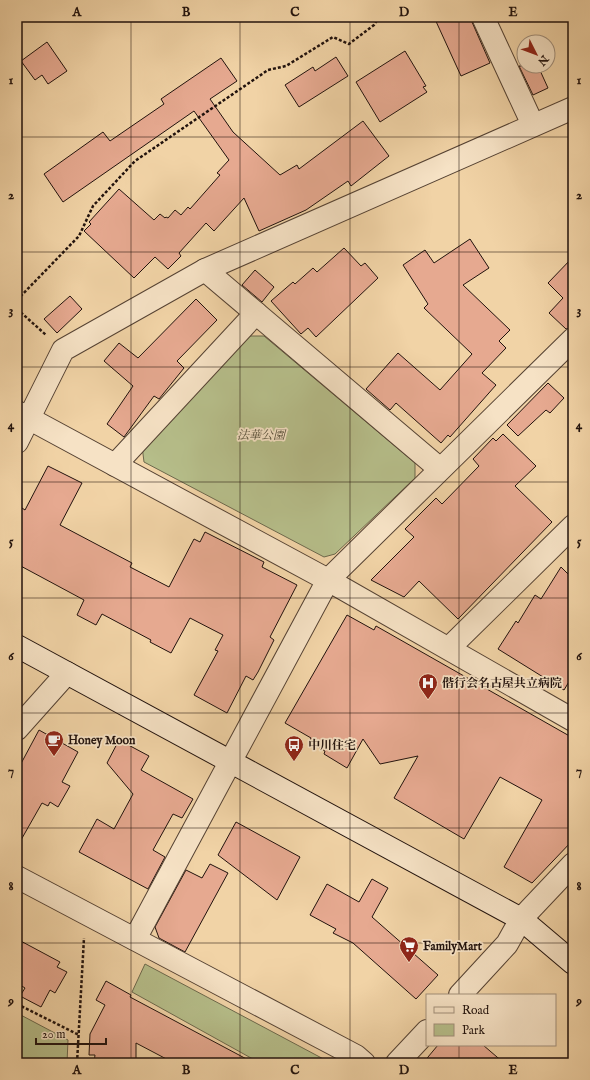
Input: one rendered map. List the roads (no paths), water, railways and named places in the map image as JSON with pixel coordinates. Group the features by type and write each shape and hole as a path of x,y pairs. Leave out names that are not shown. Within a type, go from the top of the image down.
{"street":[{"path":"483,17 534,126"},
{"path":"17,442 23,415 63,350 205,270 573,108"},
{"path":"205,270 440,469"},
{"path":"115,465 256,313"},
{"path":"135,939 328,580 573,339"},
{"path":"23,415 328,580 573,720"},
{"path":"449,648 573,526"},
{"path":"17,646 521,919 573,962"},
{"path":"17,730 67,673"},
{"path":"461,994 506,944 521,919 573,864"},
{"path":"17,877 356,1056 364,1063"},
{"path":"397,1063 426,1032"}],"place":[{"name":"偕行会名古屋共立病院","path":"428,700"},
{"name":"Honey Moon","path":"54,757"},
{"name":"中川住宅","path":"294,762"},
{"name":"FamilyMart","path":"409,963"}],"park label":[{"name":"法華公園","path":"261,435"}]}
